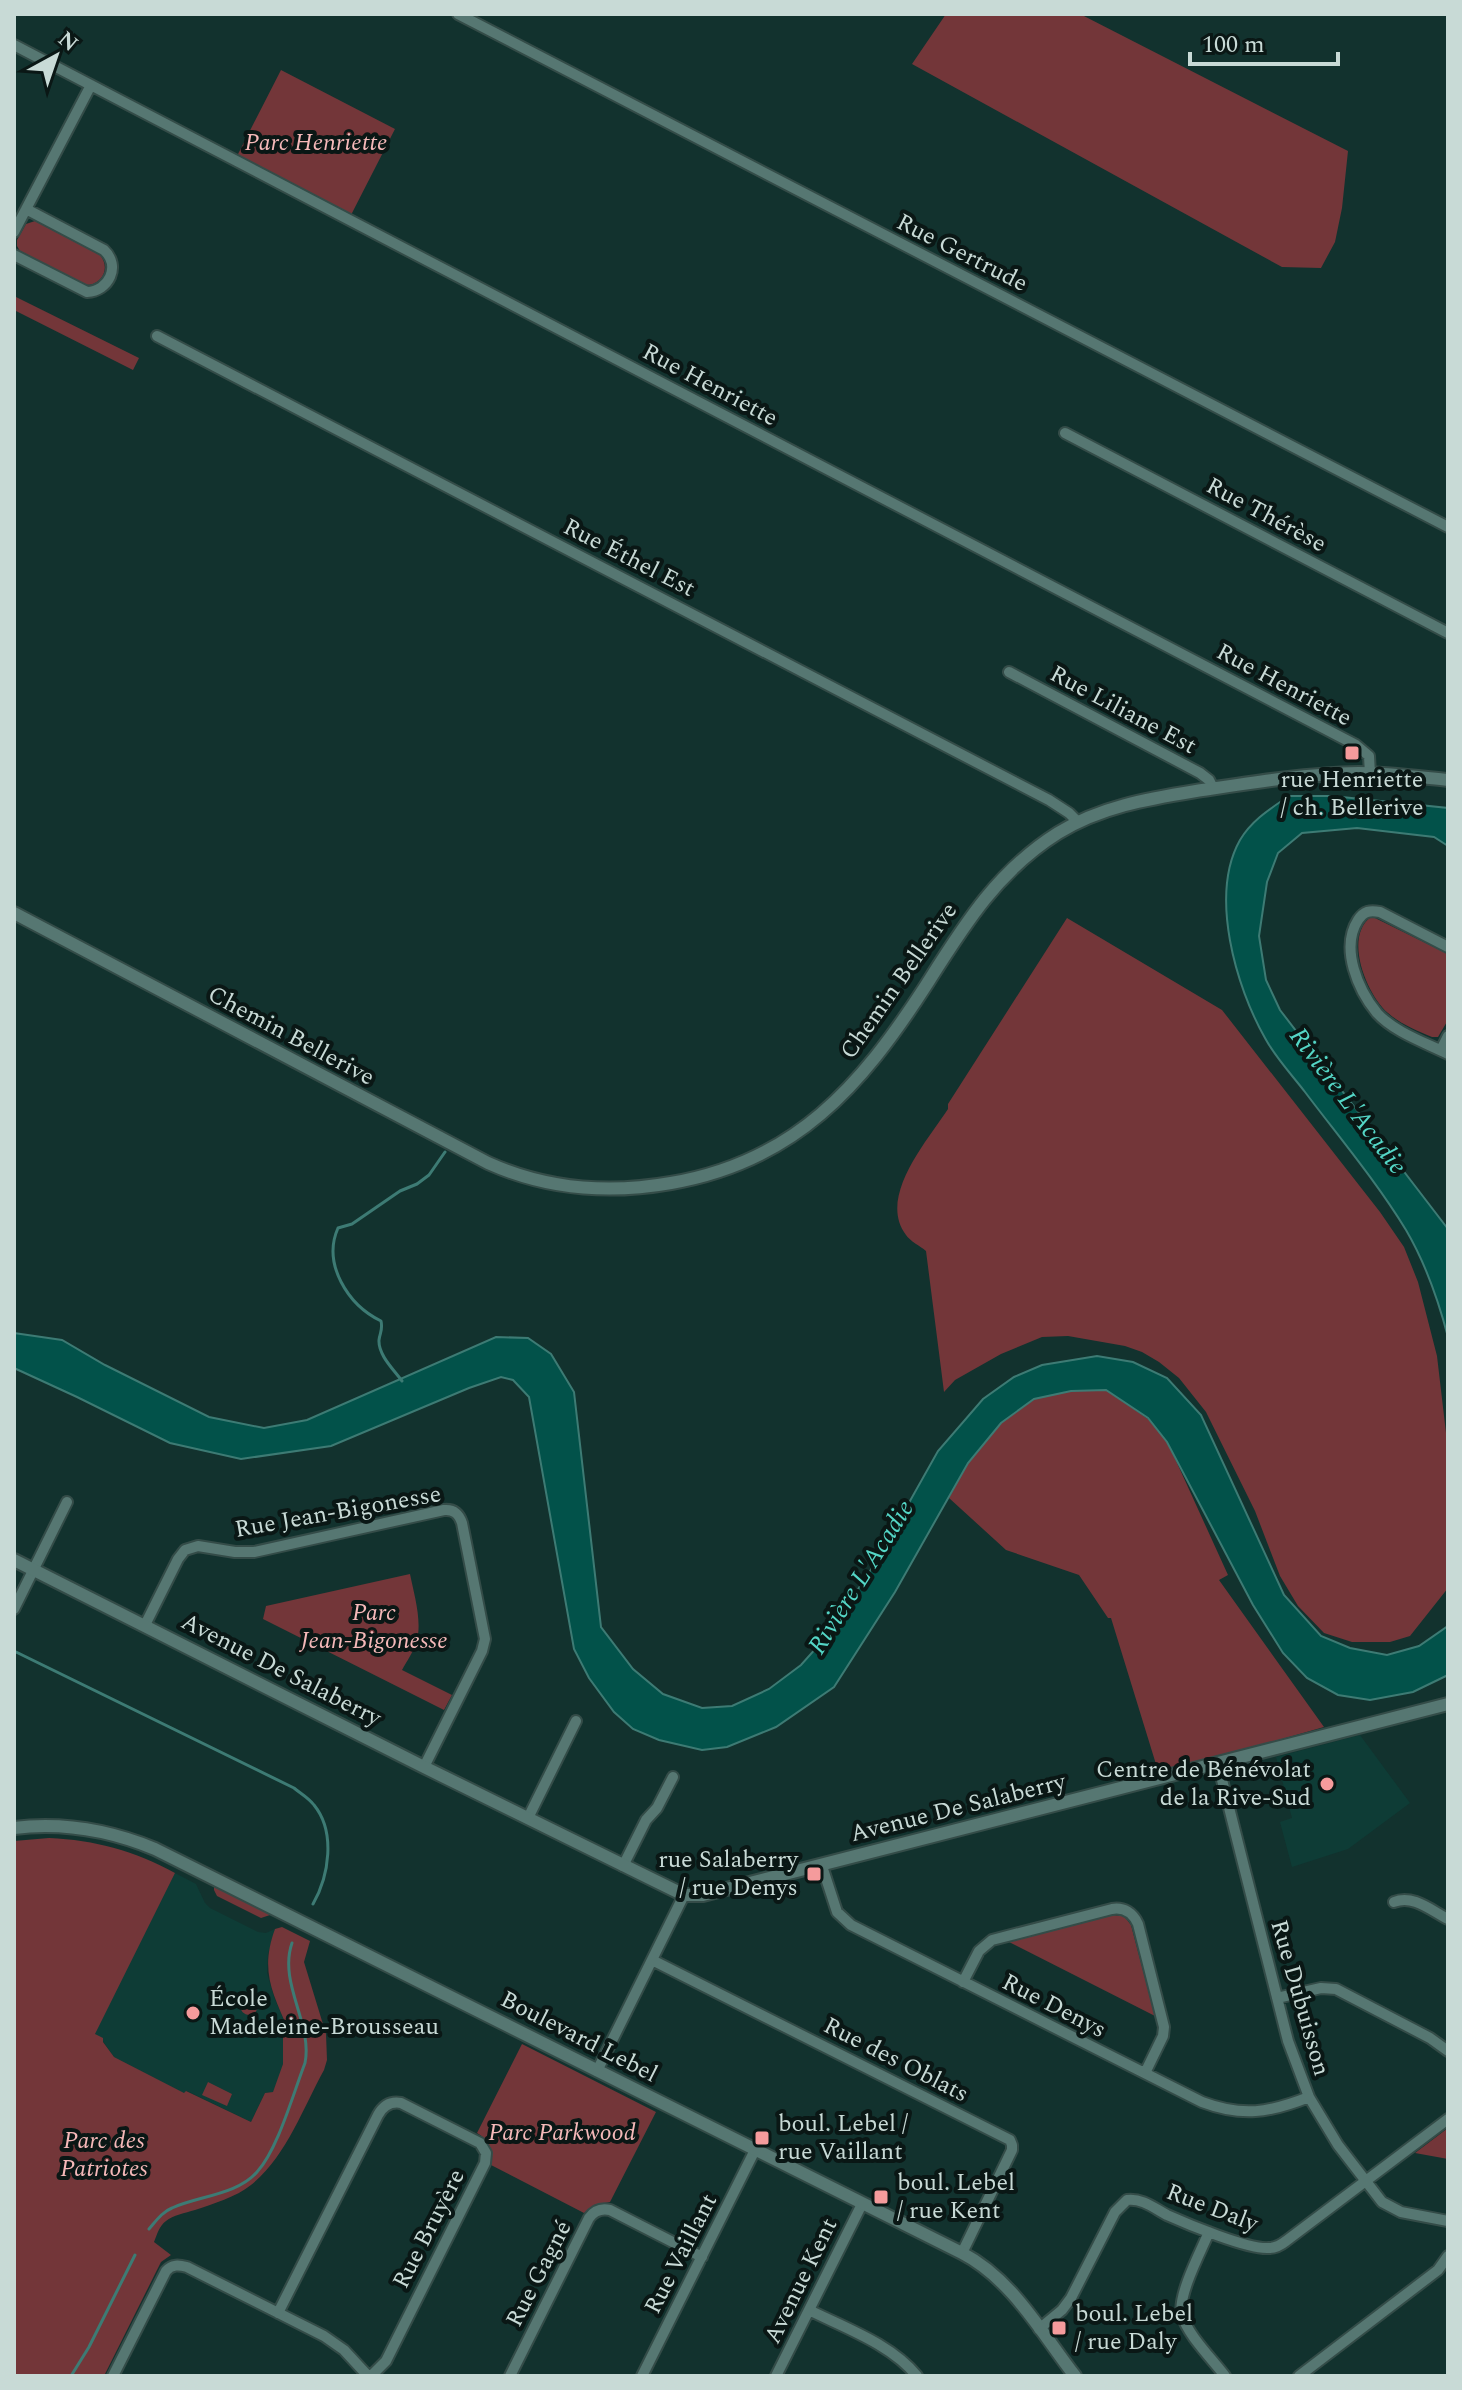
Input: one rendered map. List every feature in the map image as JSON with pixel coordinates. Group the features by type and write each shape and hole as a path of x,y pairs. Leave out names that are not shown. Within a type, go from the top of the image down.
{"street":[{"name":"Rue Gertrude","path":"458,14 1448,527"},
{"name":"Rue Henriette","path":"14,45 1356,745 1369,756 1370,774"},
{"path":"14,232 91,85"},
{"path":"14,255 87,292 100,289 112,272 112,259 104,250 26,209"},
{"name":"Rue Éthel Est","path":"157,336 1049,800 1078,822"},
{"name":"Rue Thérèse","path":"1065,433 1448,633"},
{"name":"Rue Liliane Est","path":"1009,672 1200,773 1213,788"},
{"name":"Chemin Bellerive","path":"14,913 498,1168 562,1185 643,1187 684,1181 736,1165 775,1147 820,1116 873,1062 987,894 1033,850 1078,822 1121,805 1213,788 1298,777 1370,774 1448,780"},
{"path":"1448,947 1380,912 1372,911 1361,916 1350,944 1358,979 1377,1013 1391,1025 1444,1052 1448,1036"},
{"path":"14,1609 67,1502"},
{"name":"Rue Jean-Bigonesse","path":"145,1625 180,1555 191,1547 250,1552 444,1510 454,1511 462,1523 485,1639 482,1651 424,1767"},
{"name":"Avenue De Salaberry","path":"14,1560 684,1895 703,1895 822,1866 1448,1704"},
{"path":"528,1818 576,1721"},
{"name":"Rue Dubuisson","path":"1218,1764 1292,2054 1309,2097 1327,2129 1378,2198 1391,2208 1448,2221"},
{"path":"623,1866 646,1820 657,1808 673,1777"},
{"name":"Boulevard Lebel","path":"14,1828 70,1827 114,1834 142,1843 962,2253 997,2276 1075,2376"},
{"name":"Rue Denys","path":"822,1866 834,1906 842,1919 1202,2102 1228,2111 1265,2111 1309,2097"},
{"path":"597,2071 684,1895"},
{"path":"1394,1902 1412,1900 1448,1919"},
{"path":"963,1982 979,1951 992,1940 1112,1909 1126,1910 1138,1924 1164,2027 1163,2036 1145,2073"},
{"name":"Rue des Oblats","path":"652,1960 1010,2140 1012,2150 962,2253"},
{"path":"1277,1998 1321,1988 1336,1989 1430,2038 1448,2051"},
{"name":"Rue Bruyère","path":"278,2313 385,2106 393,2102 401,2103 480,2143 486,2153 485,2163 386,2361 370,2376"},
{"name":"Rue Daly","path":"1039,2329 1069,2302 1115,2212 1124,2202 1139,2200 1209,2232 1256,2247 1273,2248 1448,2119"},
{"name":"Rue Vaillant","path":"642,2376 755,2150"},
{"name":"Avenue Kent","path":"776,2376 862,2204"},
{"name":"Rue Gagné","path":"510,2376 589,2218 595,2212 610,2210 702,2257"},
{"path":"1209,2232 1183,2296 1181,2309 1186,2324 1225,2376"},
{"path":"1299,2376 1438,2270 1448,2256"},
{"path":"113,2376 163,2277 174,2265 187,2267 334,2342 370,2376"},
{"path":"809,2310 895,2354 917,2376"}],"shaded area":[{"path":"1360,1735 1410,1803 1348,1849 1292,1867 1280,1822 1292,1818 1276,1757"},
{"name":"École Madeleine-Brousseau","path":"175,1873 196,1884 210,1908 258,1932 275,1929 268,1954 267,1973 288,2030 283,2036 280,2076 273,2092 265,2093 251,2122 187,2091 184,2094 114,2057 94,2034"}],"green space":[{"path":"946,14 1080,14 1348,151 1335,242 1321,268 1282,267 912,64"},
{"name":"Parc Henriette","path":"281,70 395,129 351,215 237,156"},
{"path":"35,221 100,255 105,270 100,279 86,285 20,251 17,240 26,224"},
{"path":"14,296 139,358 133,370 14,310"},
{"path":"1371,917 1448,954 1448,1020 1438,1037 1398,1021 1380,1005 1373,993 1361,966 1359,951 1363,926"},
{"path":"1067,918 1222,1010 1404,1247 1418,1282 1437,1356 1448,1450 1448,1588 1410,1636 1390,1642 1352,1642 1324,1633 1298,1606 1280,1576 1255,1511 1206,1412 1179,1378 1142,1352 1068,1336 1042,1337 1001,1354 955,1380 944,1392 926,1251 908,1237 899,1220 901,1187 918,1152"},
{"path":"1106,1390 1148,1419 1167,1441 1228,1575 1219,1580 1324,1727 1159,1774 1111,1618 1108,1618 1079,1575 1006,1550 949,1498 970,1459 1001,1423 1035,1399 1071,1391"},
{"name":"Parc Jean-Bigonesse","path":"410,1574 419,1624 417,1640 402,1670 452,1695 444,1710 263,1619 266,1606"},
{"name":"Parc des Patriotes","path":"49,1838 114,1848 175,1873 95,2034 103,2038 114,2057 184,2093 186,2091 251,2122 265,2093 273,2092 283,2064 283,2036 288,2029 273,1992 268,1969 275,1929 282,1927 310,1941 304,1962 326,2034 327,2060 324,2070 293,2131 263,2174 238,2193 176,2216 162,2225 154,2242 171,2255 161,2262 104,2376 14,2376 14,1841"},
{"path":"214,1884 270,1915 261,1918 217,1896"},
{"path":"1112,1915 1124,1916 1131,1925 1155,2016 1009,1942"},
{"path":"245,1997 253,1997 258,2006 256,2013 245,2015 240,2010 240,2002"},
{"name":"Parc Parkwood","path":"522,2044 656,2112 610,2202 594,2205 584,2213 491,2165 490,2146 477,2133"},
{"path":"208,2082 232,2094 227,2106 202,2095"},
{"path":"1448,2128 1448,2159 1415,2153"}],"water":[{"name":"Rivière L'Acadie","path":"1289,796 1332,796 1448,808 1448,846 1434,837 1357,828 1302,833 1278,853 1267,882 1259,936 1266,980 1280,1010 1448,1229 1448,1337 1431,1282 1406,1230 1370,1177 1269,1045 1254,1017 1236,967 1227,913 1231,862 1240,840 1250,827"},
{"path":"14,1333 62,1340 209,1417 264,1428 307,1420 496,1337 528,1338 551,1354 574,1392 601,1627 633,1669 663,1694 702,1708 732,1706 769,1689 801,1665 827,1636 874,1565 938,1451 983,1399 1014,1377 1042,1365 1097,1356 1133,1362 1167,1378 1201,1415 1284,1595 1321,1636 1350,1648 1387,1655 1419,1646 1448,1626 1448,1675 1413,1692 1370,1700 1338,1695 1307,1678 1283,1653 1253,1605 1167,1442 1148,1418 1106,1390 1071,1391 1034,1399 1001,1423 968,1463 895,1592 834,1687 776,1727 727,1747 702,1750 659,1740 633,1729 614,1712 589,1678 574,1649 529,1397 513,1380 501,1377 469,1388 331,1446 241,1459 170,1443 14,1368"}],"waterway":[{"path":"402,1381 379,1346 381,1321 358,1305 341,1282 333,1255 334,1242 338,1228 352,1224 400,1191 417,1184 429,1175 445,1152"},
{"path":"16,1652 294,1788 307,1798 321,1816 328,1841 323,1881 313,1904"},
{"path":"149,2229 168,2210 249,2180 272,2150 305,2063 304,2033 289,1973 292,1943"},
{"path":"71,2376 135,2255"}],"place":[{"name":"rue Henriette / ch. Bellerive","path":"1352,753"},
{"name":"Centre de Bénévolat de la Rive-Sud","path":"1327,1784"},
{"name":"rue Salaberry / rue Denys","path":"814,1874"},
{"name":"École Madeleine-Brousseau","path":"193,2013"},
{"name":"boul. Lebel / rue Vaillant","path":"762,2138"},
{"name":"boul. Lebel / rue Kent","path":"881,2197"},
{"name":"boul. Lebel / rue Daly","path":"1059,2328"}]}
